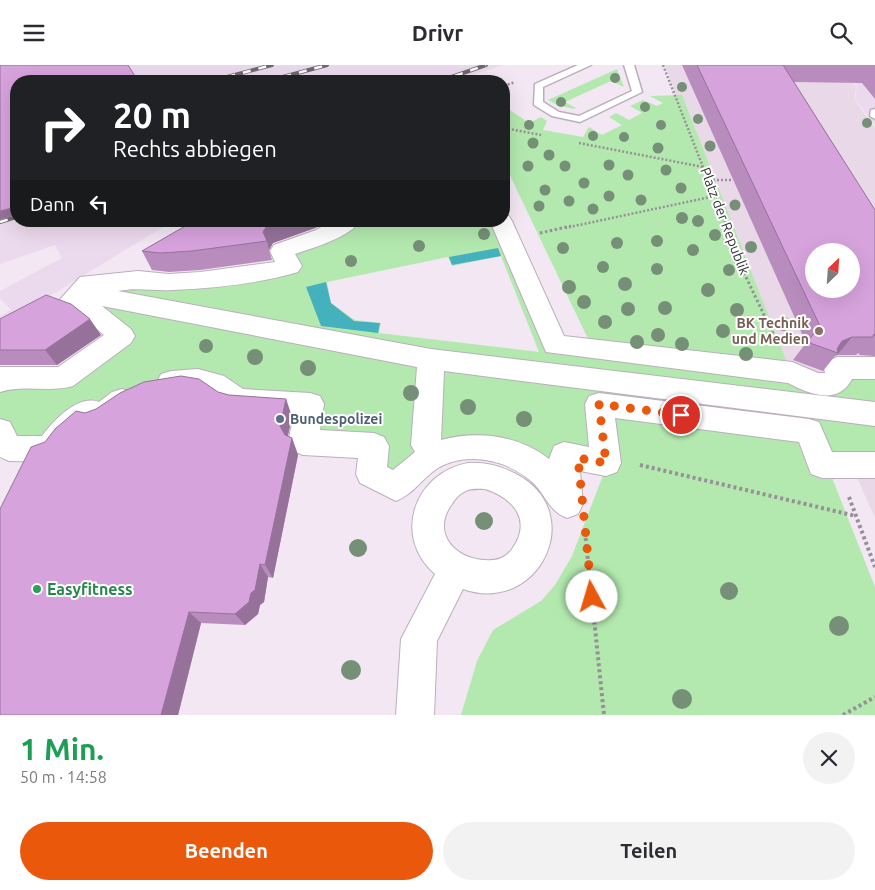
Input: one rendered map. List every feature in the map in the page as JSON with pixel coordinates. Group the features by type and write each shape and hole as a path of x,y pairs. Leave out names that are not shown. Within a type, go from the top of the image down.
{"street":[{"path":"0,381 2,377 62,378 122,336 92,313 68,304 89,283 101,287 136,280 166,282 208,280 264,273 290,265 282,251 324,235 338,227"},
{"path":"504,227 555,345 792,373 815,385 832,384 840,375 837,367 875,368"},
{"path":"79,293 431,359 875,414"},
{"path":"426,445 431,359"},
{"path":"0,431 9,448 50,449 58,436 89,410 99,417 126,398 145,389 176,381 198,380 198,383 214,384 238,400 310,404 303,442 374,446 371,474 396,487 430,458 450,451 475,446 502,450 524,459 543,473 567,504 564,455 606,463 599,404 809,431 822,465 875,465"},
{"path":"807,405 836,464"},
{"path":"415,715 419,639 455,570"}],"lane":[{"path":"586,65 538,86 538,103 556,114 580,119 637,92 629,65"}],"path":[{"name":"Platz der Republik","path":"663,65 745,275 792,373"},
{"path":"510,129 542,135"},
{"path":"570,141 704,167"},
{"path":"709,180 734,180"},
{"path":"537,234 715,196"},
{"path":"606,457 856,516"},
{"path":"836,464 875,567"},
{"path":"585,527 604,715"},
{"path":"843,715 875,697"}],"shaded area":[{"path":"0,65 502,65 473,75 10,75 10,227 163,227 0,326 0,316 11,310 0,298 0,291 62,258 55,245 0,264"},
{"name":"BK Technik und Medien","path":"665,65 840,65 856,87 854,99 875,128 875,518 817,387 779,373"},
{"path":"841,65 875,65 875,125 855,99 857,86"}],"green space":[{"path":"617,69 624,87 611,81 565,102 576,108 574,109 557,105 548,100"},
{"path":"682,95 791,373 815,384 875,368 875,465 827,465 875,587 875,715 461,715 477,661 493,630 541,601 555,585 572,556 605,470 578,458 558,490 475,446 396,487 374,446 303,442 309,405 50,449 0,431 0,381 63,378 121,336 92,312 89,283 290,266 282,251 336,227 504,227 555,345 591,345 510,176 510,110 529,123 541,117 547,121 543,130 583,137 589,127 602,135 622,125 609,117 616,113 629,120 642,113 630,106 643,100 657,106 663,103 650,96","holes":["501,256 539,352 379,333 381,323 355,320 331,303 327,282 448,257 452,266","326,283 331,303 354,321 379,323 321,326"]}],"water":[{"path":"498,248 501,256 452,265 449,257"},
{"path":"326,282 331,303 354,321 380,323 378,333 321,326 306,287"}],"building":[{"path":"0,65 128,65 134,75 10,75 10,208 0,211"},
{"path":"697,65 783,65 875,210 875,336 874,334 872,337 852,337 842,341 837,349 838,353 807,342 820,326 807,298 860,298 860,243 805,243 805,294"},
{"path":"184,227 266,227 263,232 267,241 192,251 160,253 142,251"},
{"path":"46,295 71,304 90,319 45,350 0,350 0,319"},
{"path":"181,376 199,379 218,392 229,395 286,399 280,426 285,435 292,438 265,565 260,564 255,590 251,593 249,602 235,614 189,612 161,715 0,715 0,509 31,447 45,442 55,429 76,411 85,413 96,409 120,393 144,382"}],"railway":[{"path":"234,75 272,65"},
{"path":"290,75 327,65"},
{"path":"457,75 486,65"},
{"path":"0,222 10,219"}],"place":[{"name":"BK Technik und Medien","path":"819,331"},
{"name":"Bundespolizei","path":"280,419"},
{"name":"Easyfitness","path":"37,589"}],"route":[{"path":"592,597 578,458 606,463 599,404 681,415"}]}
